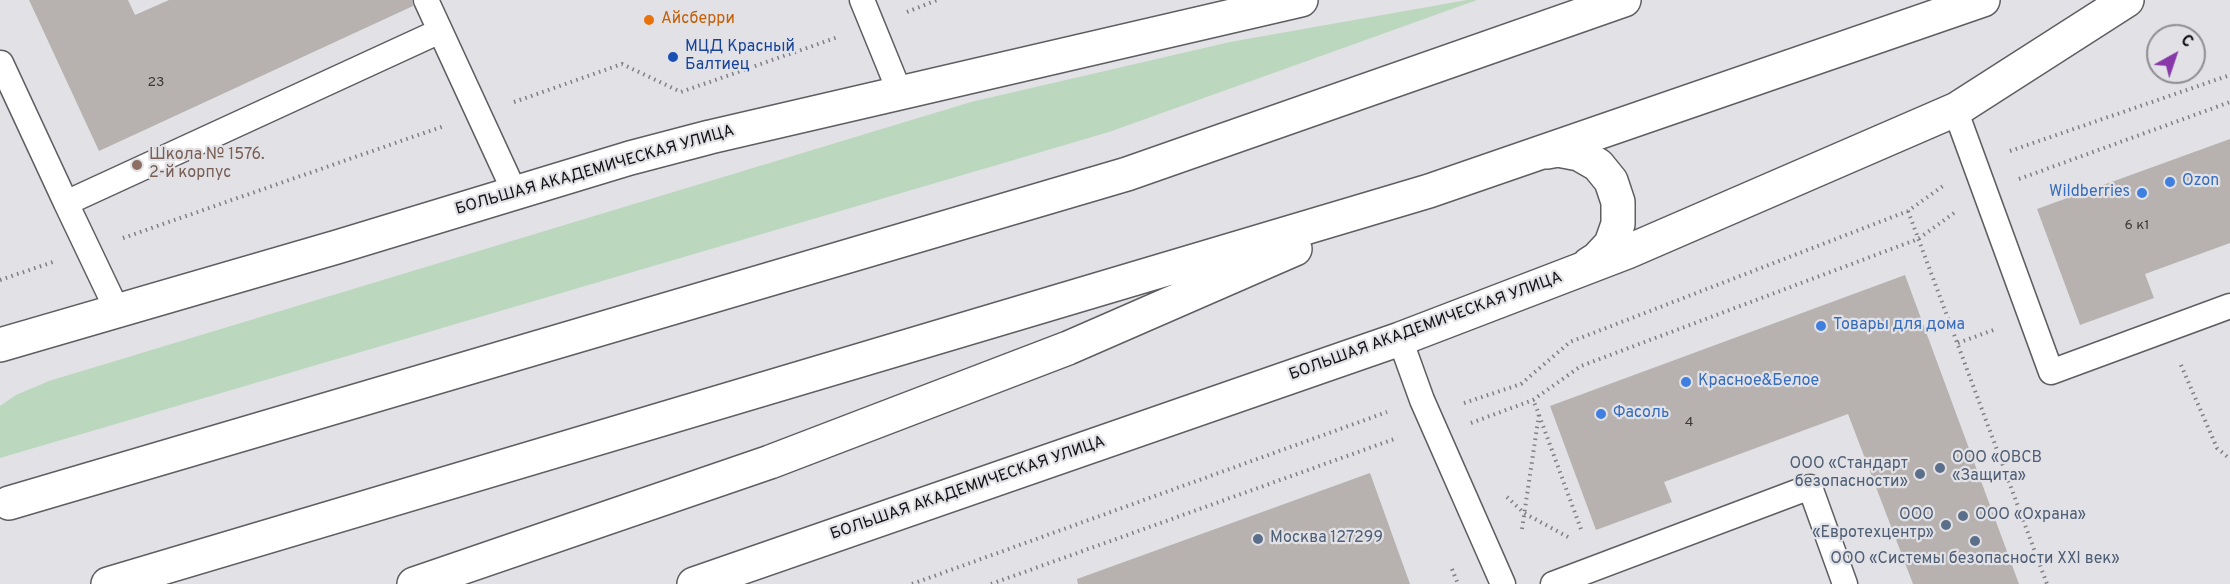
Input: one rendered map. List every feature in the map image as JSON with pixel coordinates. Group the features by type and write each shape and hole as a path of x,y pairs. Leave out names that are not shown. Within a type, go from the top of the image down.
{"main road":[{"name":"БОЛЬШАЯ АКАДЕМИЧЕСКАЯ УЛИЦА","path":"0,345 630,158 900,93 1218,10 1301,0"},
{"path":"9,503 1127,174 1624,0"},
{"path":"108,584 1429,190 1983,0"},
{"name":"БОЛЬШАЯ АКАДЕМИЧЕСКАЯ УЛИЦА","path":"694,584 1400,339 1627,252 1957,109 2127,0"},
{"path":"1537,153 1558,150 1579,154 1598,165 1611,181 1618,202 1618,224 1611,244 1597,260 1578,270"},
{"path":"414,584 770,462 1068,348 1429,190"},
{"path":"0,358 38,333"}],"lane":[{"path":"426,0 515,193"},
{"path":"862,0 900,93"},
{"path":"66,202 440,31"},
{"path":"1,63 117,310"},
{"path":"1957,109 1984,192 2051,372 2230,306"},
{"path":"1400,339 1422,400 1503,584"},
{"path":"1553,584 1810,487 1845,584"}],"path":[{"path":"912,584 1422,400 1466,403 1521,384 1570,342 1908,211 1974,164 2230,75"},
{"path":"992,584 1433,425 1469,424 1533,400 1581,366 1918,239 1984,192 2230,102"},
{"path":"1908,211 2047,584"},
{"path":"2166,330 2217,448 2230,459"},
{"path":"1533,400 1589,548"},
{"path":"1520,537 1539,414"},
{"path":"1499,489 1524,513 1613,561"}],"green space":[{"path":"1477,0 1109,132 0,458 0,406 16,395 49,381 971,102 1230,42"}],"building":[{"path":"29,0 128,0 135,15 169,0 412,0 413,6 99,151"},
{"path":"2230,139 2230,243 2145,274 2154,298 2080,325 2037,209"},
{"path":"1905,275 2019,584 1913,584 1848,414 1664,482 1672,502 1596,530 1550,406"},
{"path":"1370,473 1410,584 1078,584 1077,579"}],"place":[{"name":"Айсберри","path":"649,20"},
{"name":"МЦД Красный Балтиец","path":"673,57"},
{"name":"Школа № 1576. 2-й корпус","path":"137,165"},
{"name":"Ozon","path":"2170,182"},
{"name":"Wildberries","path":"2142,193"},
{"name":"Товары для дома","path":"1821,326"},
{"name":"Красное&Белое","path":"1686,382"},
{"name":"Фасоль","path":"1601,414"},
{"name":"ООО «ОВСВ «Защита»","path":"1940,468"},
{"name":"ООО «Стандарт безопасности»","path":"1920,474"},
{"name":"ООО «Охрана»","path":"1963,516"},
{"name":"ООО «Евротехцентр»","path":"1946,525"},
{"name":"Москва 127299","path":"1258,539"},
{"name":"ООО «Системы безопасности XXI век»","path":"1975,541"}]}
